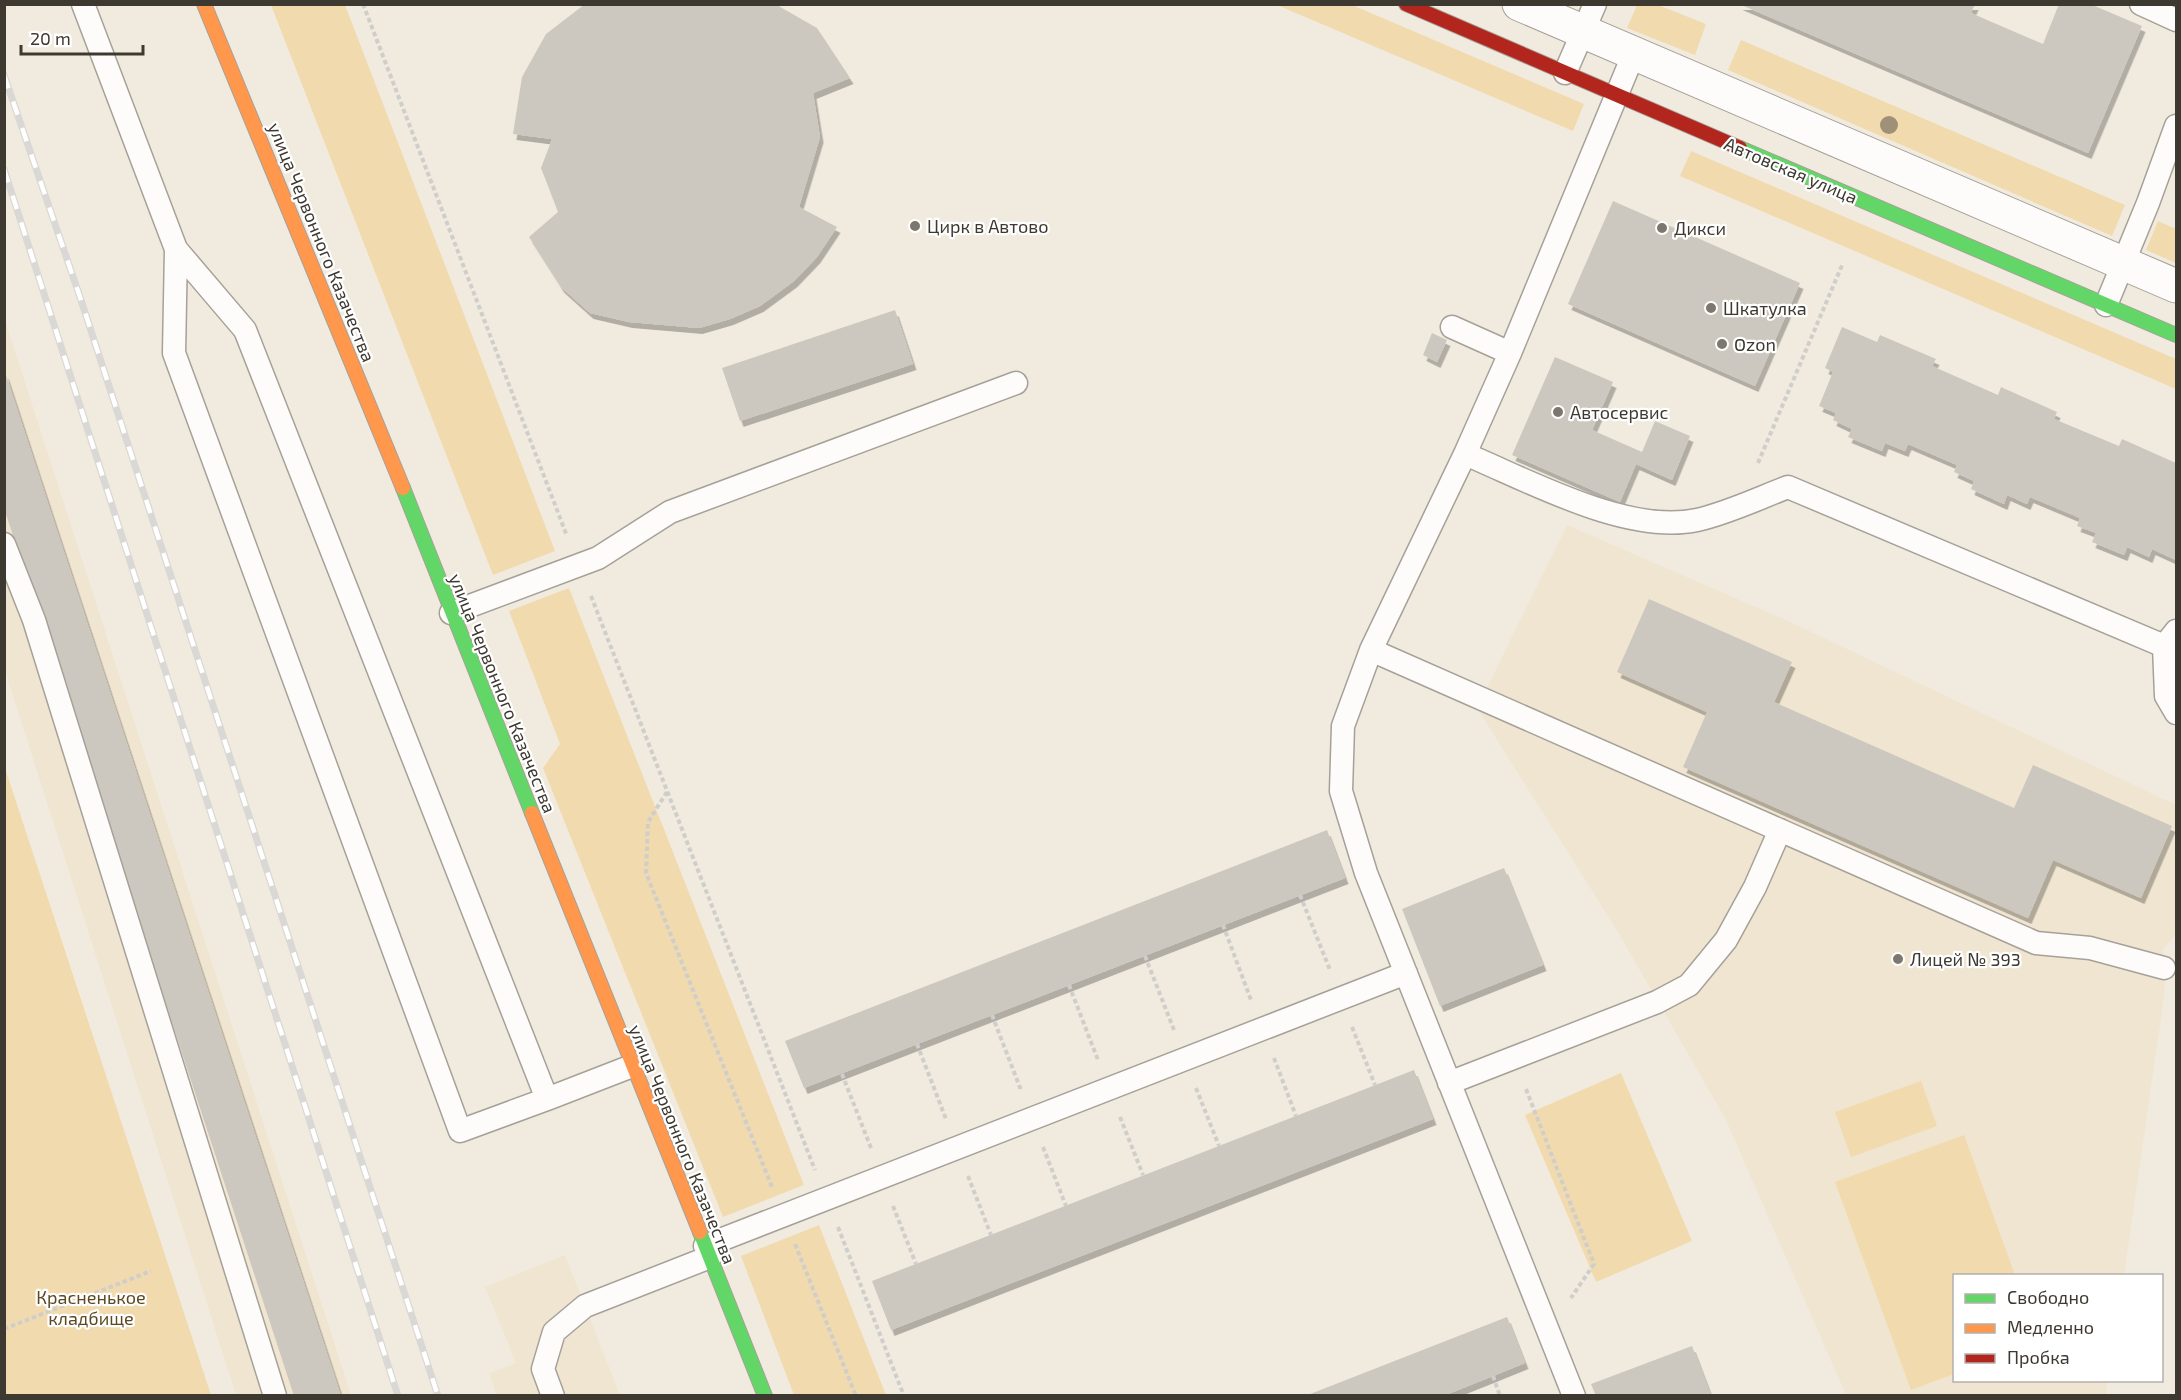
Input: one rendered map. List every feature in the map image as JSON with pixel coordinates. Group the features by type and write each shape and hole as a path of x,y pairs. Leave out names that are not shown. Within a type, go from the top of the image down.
{"street":[{"name":"улица Червонного Казачества","path":"204,4 338,326 765,1395"},
{"name":"Автовская улица","path":"1406,4 2176,335"},
{"path":"1519,4 1589,18 1634,53 2176,286"}],"lane":[{"path":"83,4 176,249 245,330 547,1099"},
{"path":"2141,4 2176,20"},
{"path":"1565,73 1589,18"},
{"path":"1574,1395 1366,873 1341,791 1343,726 1371,650 1465,454 1562,233 1634,53"},
{"path":"2106,305 2176,126"},
{"path":"176,249 174,353 460,1131 632,1066"},
{"path":"1452,327 1510,353"},
{"path":"451,613 597,558 670,512 1016,383"},
{"path":"1465,454 1614,516 1652,523 1696,520 1788,487 2170,638 2166,696 2176,713"},
{"path":"4,544 34,620 275,1395"},
{"path":"1371,650 2036,943 2090,948 2164,968"},
{"path":"1449,1083 1657,1002 1689,985 1726,940 1755,887 1779,830"},
{"path":"553,1395 543,1369 554,1332 585,1306 783,1216 1406,974"}],"path":[{"path":"363,4 579,565 904,1395"},
{"path":"1740,505 1843,263"},
{"path":"667,791 648,822 646,873 855,1395"},
{"path":"1513,1057 1594,1264 1548,1331"},
{"path":"4,1329 151,1271"},
{"path":"1493,1376 1500,1395"}],"shaded area":[{"path":"4,317 351,1395 236,1395 5,671"},
{"name":"Лицей № 393","path":"1567,525 1786,620 2176,805 2176,934 2163,950 2165,990 2124,1274 1953,1274 1953,1382 2108,1382 2106,1395 1846,1395 1725,1118 1616,929 1477,708"},
{"path":"565,1255 620,1395 497,1395 489,1374 516,1363 485,1287"}],"green space":[{"path":"271,5 345,5 555,551 493,575"},
{"path":"1277,5 1352,5 1584,104 1573,131"},
{"path":"1637,5 1658,5 1706,24 1695,55 1627,28"},
{"path":"1741,40 2125,205 2112,236 1728,70"},
{"path":"1691,151 2176,359 2176,389 1680,176"},
{"path":"2158,221 2176,229 2176,263 2146,250"},
{"path":"569,588 804,1185 723,1217 543,768 560,744 509,611"},
{"name":"Красненькое кладбище","path":"5,768 211,1395 5,1395"},
{"path":"1621,1073 1692,1241 1596,1282 1525,1115"},
{"path":"1921,1081 1937,1126 1851,1157 1835,1112"},
{"path":"1964,1135 2015,1274 1953,1274 1953,1374 1911,1390 1835,1182"},
{"path":"819,1225 886,1395 794,1395 741,1256"}],"building":[{"path":"585,4 775,4 817,28 850,78 813,93 820,137 799,207 837,227 817,257 794,281 760,306 730,319 699,328 629,322 590,313 561,287 529,237 558,212 541,168 552,139 513,134 522,77 546,34"},
{"path":"1739,4 1975,4 1971,13 2043,44 2059,4 2090,4 2142,26 2088,153"},
{"path":"1613,201 1800,283 1755,386 1568,304"},
{"path":"895,310 913,364 740,421 722,368"},
{"path":"1842,327 1877,342 1880,335 1936,359 1932,366 1998,395 2001,387 2057,412 2054,419 2119,446 2122,439 2176,463 2176,560 2152,549 2149,557 2127,547 2124,555 2092,542 2096,533 2077,526 2080,518 2030,497 2027,504 2007,495 2004,504 1971,489 1974,481 1954,472 1957,465 1908,444 1905,451 1885,443 1882,451 1848,437 1852,429 1833,420 1836,413 1819,406 1833,372 1825,368"},
{"path":"1432,333 1447,340 1437,362 1423,355"},
{"path":"1555,357 1613,382 1592,430 1642,452 1655,421 1690,436 1672,480 1636,464 1620,502 1512,455"},
{"path":"5,372 341,1396 294,1396 4,508"},
{"path":"1649,599 1792,662 1774,702 2014,808 2033,765 2172,826 2141,898 2053,860 2028,918 1683,767 1707,712 1617,672"},
{"path":"1327,830 1345,878 804,1088 785,1041"},
{"path":"1504,868 1543,965 1440,1006 1402,909"},
{"path":"1414,1070 1433,1119 891,1330 872,1281"},
{"path":"1507,1317 1525,1363 1443,1396 1305,1396"},
{"path":"1692,1346 1711,1396 1596,1396 1591,1384"}],"railway":[{"path":"4,75 80,297 438,1396"},
{"path":"4,169 398,1396"}],"traffic: fast":[{"path":"1740,148 2176,335"},
{"path":"403,488 532,813"},
{"path":"700,1232 765,1396"}],"traffic: slow":[{"path":"204,4 403,488"},
{"path":"532,813 700,1232"}],"traffic: jam":[{"path":"1406,4 1740,148"}],"place":[{"name":"Цирк в Автово","path":"915,226"},
{"name":"Дикси","path":"1662,228"},
{"name":"Шкатулка","path":"1711,308"},
{"name":"Ozon","path":"1722,344"},
{"name":"Автосервис","path":"1558,412"},
{"name":"Лицей № 393","path":"1898,959"}]}
